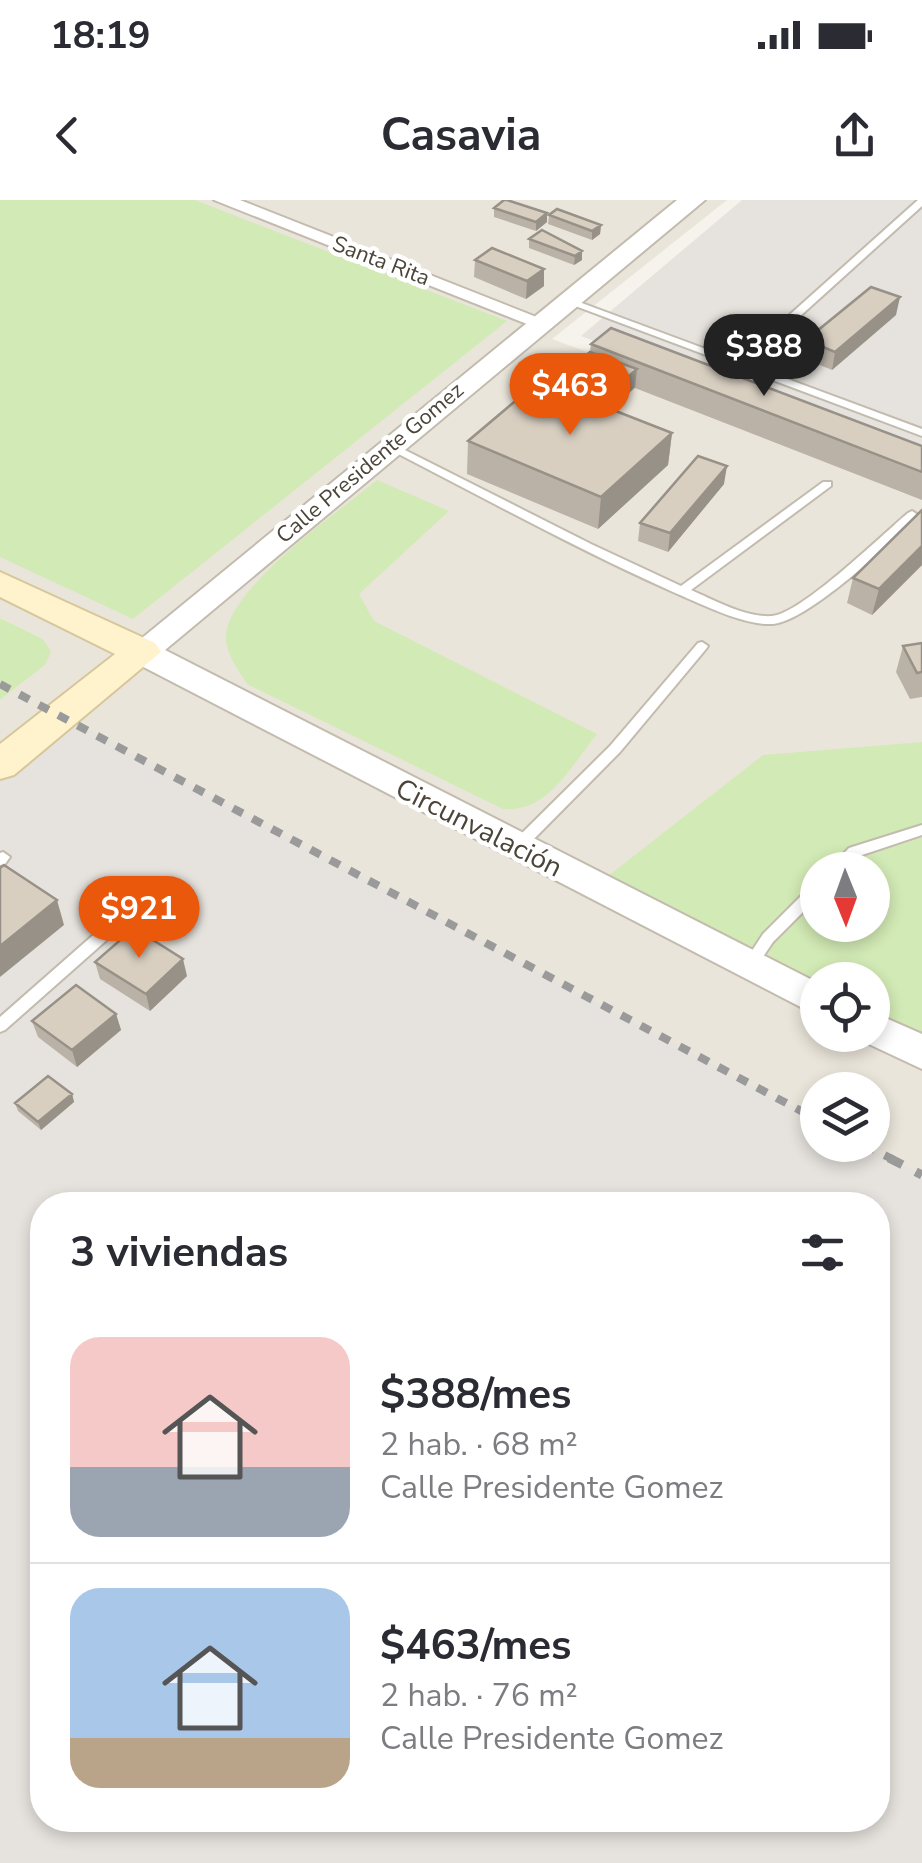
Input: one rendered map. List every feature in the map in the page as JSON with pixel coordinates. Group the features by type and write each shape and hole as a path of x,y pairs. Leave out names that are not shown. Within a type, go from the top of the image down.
{"main road":[{"path":"0,583 142,652 0,765"}],"street":[{"name":"Santa Rita","path":"222,200 539,322"},
{"name":"Calle Presidente Gomez","path":"142,652 692,200"},
{"name":"Circunvalación","path":"142,652 800,992"},
{"path":"890,1037 922,1053"}],"lane":[{"path":"740,365 922,201"},
{"path":"567,301 922,433"},
{"path":"391,446 754,621 794,613 912,515"},
{"path":"683,590 827,484"},
{"path":"516,848 615,749 702,646"},
{"path":"854,852 922,830"},
{"path":"749,966 768,938 800,906"},
{"path":"0,1026 121,919"}],"shaded area":[{"path":"0,200 727,200 552,339 922,476 922,1863 0,1863 0,700 45,665 43,639 0,618"},
{"path":"742,200 922,200 922,468 581,336"},
{"path":"62,716 800,1111 800,1162 890,1162 890,1158 922,1175 922,1863 0,1863 0,765"}],"green space":[{"path":"0,200 195,200 507,321 133,619 0,557"},
{"path":"377,480 449,511 359,594 374,621 597,734 557,785 533,803 503,809 247,684 232,659 226,642 229,622 242,600 285,554"},
{"path":"0,618 43,639 51,652 45,665 0,700"},
{"path":"922,742 922,1052 890,1036 890,962 800,962 800,990 594,887 763,755"}],"building":[{"path":"504,200 547,213 536,222 494,208"},
{"path":"557,209 601,225 592,231 549,215"},
{"path":"542,230 582,251 575,256 529,239"},
{"path":"492,248 544,269 527,281 475,260"},
{"path":"871,287 900,297 835,352 806,340"},
{"path":"611,328 922,446 922,472 591,344"},
{"path":"590,352 637,369 597,404 550,386"},
{"path":"539,381 672,433 601,497 468,441"},
{"path":"698,456 727,466 670,533 640,523"},
{"path":"922,510 922,546 879,589 853,578"},
{"path":"922,643 922,672 917,673 903,646"},
{"path":"4,865 57,900 0,946 0,868"},
{"path":"134,928 183,959 146,994 95,962"},
{"path":"76,985 116,1014 72,1050 32,1021"},
{"path":"48,1076 72,1094 38,1122 15,1103"}],"railway":[{"path":"0,684 800,1110"},
{"path":"890,1158 894,1160"},
{"path":"890,1159 922,1175"}]}
